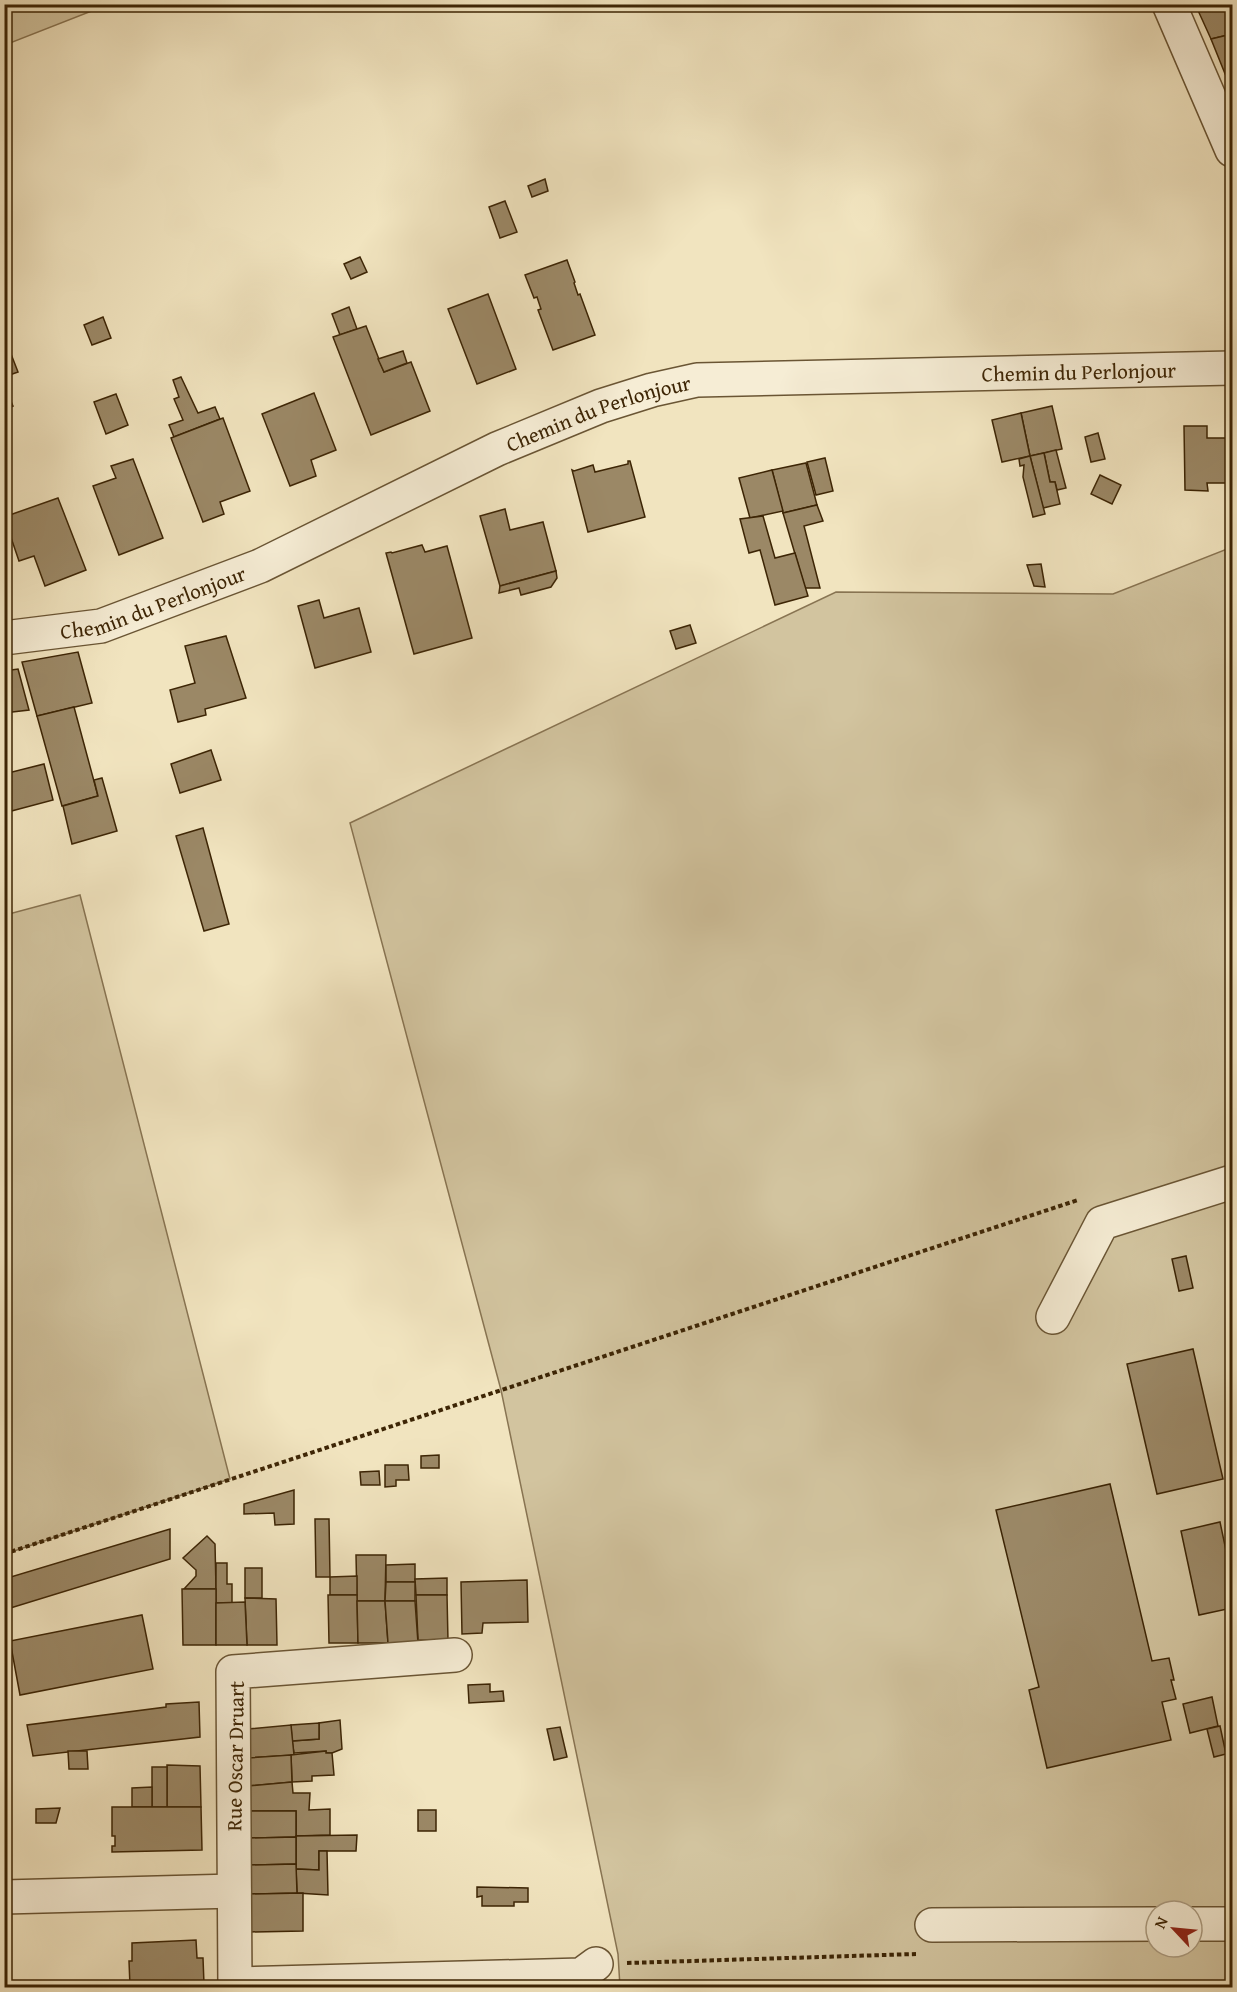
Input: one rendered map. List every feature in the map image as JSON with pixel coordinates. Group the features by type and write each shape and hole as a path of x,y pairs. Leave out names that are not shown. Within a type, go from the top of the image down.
{"street":[{"path":"1169,4 1233,150"},
{"name":"Chemin du Perlonjour","path":"4,638 101,626 249,570 497,449 601,406 652,390 697,380 1233,368"},
{"path":"1053,1317 1102,1223 1233,1182"},
{"name":"Rue Oscar Druart","path":"235,1986 233,1672 456,1655"},
{"path":"4,1897 234,1891"},
{"path":"932,1925 1144,1924"},
{"path":"1204,1924 1233,1924"},
{"path":"235,1986 581,1975 596,1964"}],"path":[{"path":"4,1554 1086,1197"},
{"path":"596,1964 922,1954 932,1925"}],"shaded area":[{"path":"5,4 107,4 107,5 5,45"},
{"path":"1232,547 1232,1987 620,1987 618,1954 501,1390 350,823 836,592 1113,594"},
{"path":"80,895 230,1479 5,1554 5,915"}],"building":[{"path":"1232,4 1232,34 1211,39 1196,6"},
{"path":"1232,34 1232,91 1211,39"},
{"path":"545,179 548,191 532,197 528,186"},
{"path":"505,201 517,232 500,238 489,207"},
{"path":"360,257 367,272 351,279 344,264"},
{"path":"567,260 578,295 580,294 595,335 553,350 538,310 541,309 537,297 534,298 525,275"},
{"path":"488,294 516,369 477,384 448,309"},
{"path":"349,307 357,329 340,335 332,314"},
{"path":"103,317 111,338 92,345 84,325"},
{"path":"366,326 384,372 411,362 430,411 371,435 333,337"},
{"path":"403,351 407,363 384,372 378,359"},
{"path":"11,354 18,372 4,377 4,356"},
{"path":"181,377 198,413 215,407 220,419 174,437 169,425 183,420 174,399 179,397 173,380"},
{"path":"4,385 13,406 4,410"},
{"path":"314,393 336,450 311,460 316,476 290,486 262,414"},
{"path":"116,394 128,425 106,434 94,402"},
{"path":"1052,406 1062,449 1030,456 1021,413"},
{"path":"1021,413 1030,456 1002,462 992,420"},
{"path":"223,418 250,491 220,502 224,514 203,522 171,438"},
{"path":"1184,426 1207,426 1207,438 1232,438 1232,483 1207,483 1208,491 1185,490"},
{"path":"1098,433 1105,459 1091,462 1085,437"},
{"path":"1056,450 1066,488 1057,490 1055,482 1050,482 1044,453"},
{"path":"1044,453 1050,482 1055,482 1060,504 1043,508 1030,456"},
{"path":"1030,456 1045,514 1033,517 1023,477 1024,465 1020,466 1019,459"},
{"path":"825,458 833,491 816,495 807,462"},
{"path":"133,459 163,538 119,555 93,486 116,478 111,466"},
{"path":"630,461 645,517 588,532 572,470 593,465 595,472 628,464"},
{"path":"806,463 817,505 783,513 772,470"},
{"path":"772,470 783,511 750,518 739,478"},
{"path":"1100,475 1121,485 1112,504 1091,494"},
{"path":"58,498 86,570 45,586 34,556 19,561 4,517"},
{"path":"817,505 823,521 804,526 820,588 805,588 783,513"},
{"path":"505,509 510,530 543,522 556,571 500,586 480,516"},
{"path":"763,516 775,558 795,553 808,596 775,605 760,550 749,553 740,519"},
{"path":"422,545 425,552 447,546 472,638 414,654 386,553"},
{"path":"1041,564 1045,587 1034,586 1027,565"},
{"path":"556,571 557,578 551,587 521,595 519,588 499,593 500,586"},
{"path":"319,600 324,618 359,608 371,652 315,668 298,606"},
{"path":"690,625 696,643 676,649 670,631"},
{"path":"226,636 246,698 205,709 206,715 178,722 170,690 195,683 185,646"},
{"path":"78,652 92,703 37,716 22,662"},
{"path":"18,669 29,710 4,713 4,671"},
{"path":"74,707 98,796 62,806 37,716"},
{"path":"211,750 221,780 180,793 171,764"},
{"path":"44,764 53,800 4,813 4,774"},
{"path":"102,778 117,831 72,844 63,806 98,796 94,780"},
{"path":"203,828 229,924 204,931 176,836"},
{"path":"1186,1256 1193,1288 1179,1291 1172,1259"},
{"path":"1193,1349 1223,1479 1157,1494 1127,1364"},
{"path":"439,1455 439,1468 421,1468 421,1456"},
{"path":"385,1465 408,1465 409,1480 396,1480 396,1486 385,1487"},
{"path":"379,1471 380,1485 361,1485 360,1472"},
{"path":"1110,1484 1152,1661 1169,1658 1176,1699 1162,1702 1171,1740 1047,1768 1029,1690 1039,1687 996,1510"},
{"path":"294,1490 294,1524 275,1525 274,1513 244,1514 244,1504"},
{"path":"315,1519 329,1519 330,1577 316,1577"},
{"path":"1220,1522 1232,1579 1232,1608 1199,1615 1181,1531"},
{"path":"170,1529 170,1559 4,1610 4,1579"},
{"path":"207,1536 215,1544 216,1589 184,1589 196,1576 196,1570 183,1558"},
{"path":"356,1555 386,1555 385,1601 357,1601"},
{"path":"216,1563 227,1563 227,1584 232,1584 232,1603 216,1603"},
{"path":"415,1564 415,1582 386,1582 386,1565"},
{"path":"245,1568 262,1568 262,1598 245,1598"},
{"path":"357,1576 357,1595 330,1595 330,1577"},
{"path":"447,1578 447,1595 416,1595 415,1579"},
{"path":"527,1580 528,1622 483,1623 482,1633 462,1634 461,1582"},
{"path":"386,1582 415,1582 415,1601 385,1601"},
{"path":"182,1589 216,1589 216,1645 183,1645"},
{"path":"328,1595 357,1595 358,1643 329,1643"},
{"path":"416,1595 447,1595 448,1641 418,1640"},
{"path":"245,1598 276,1599 277,1645 247,1645"},
{"path":"357,1601 385,1601 388,1643 358,1643"},
{"path":"385,1601 415,1601 418,1643 388,1643"},
{"path":"245,1602 247,1645 216,1645 216,1603"},
{"path":"142,1615 153,1669 20,1695 10,1641"},
{"path":"490,1684 490,1692 503,1691 504,1701 469,1703 468,1685"},
{"path":"1212,1697 1218,1726 1190,1733 1183,1704"},
{"path":"199,1702 200,1737 33,1756 27,1725 166,1707 166,1704"},
{"path":"340,1720 342,1749 332,1753 326,1753 326,1751 294,1753 292,1741 319,1739 319,1723"},
{"path":"319,1723 319,1739 292,1741 291,1725"},
{"path":"291,1725 294,1755 248,1758 248,1729"},
{"path":"1220,1726 1226,1754 1214,1757 1207,1729"},
{"path":"560,1727 567,1757 554,1760 547,1729"},
{"path":"68,1751 87,1751 88,1769 69,1769"},
{"path":"326,1751 326,1753 332,1753 334,1775 312,1776 312,1781 292,1782 291,1755"},
{"path":"291,1755 292,1782 248,1786 248,1758"},
{"path":"167,1765 200,1766 201,1807 167,1807"},
{"path":"152,1767 167,1767 167,1807 152,1807"},
{"path":"292,1782 293,1793 310,1793 309,1810 330,1809 330,1835 296,1836 296,1811 250,1811 248,1786"},
{"path":"152,1787 152,1807 132,1807 132,1788"},
{"path":"112,1807 201,1807 202,1850 112,1852 112,1846 115,1846 115,1836 112,1836"},
{"path":"60,1808 56,1823 36,1823 36,1809"},
{"path":"418,1810 436,1810 436,1831 418,1831"},
{"path":"250,1811 296,1811 296,1837 249,1838"},
{"path":"357,1835 356,1851 319,1851 319,1870 296,1869 296,1836"},
{"path":"296,1837 296,1864 249,1865 249,1838"},
{"path":"319,1851 327,1851 328,1895 297,1893 296,1869 319,1870"},
{"path":"296,1864 297,1893 249,1894 249,1865"},
{"path":"477,1887 528,1888 528,1902 514,1902 514,1906 482,1906 482,1896 477,1897"},
{"path":"303,1893 303,1931 249,1932 249,1894"},
{"path":"196,1940 197,1958 203,1958 204,1984 130,1986 129,1961 132,1961 132,1943"},
{"path":"204,1984 204,1988 158,1988 157,1986"}]}
